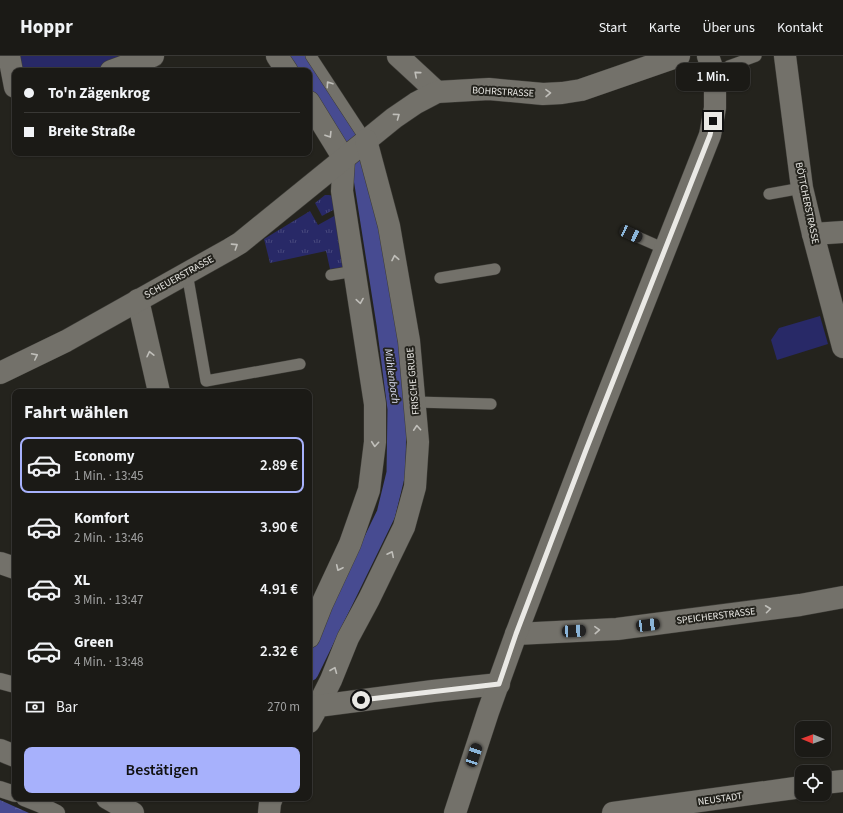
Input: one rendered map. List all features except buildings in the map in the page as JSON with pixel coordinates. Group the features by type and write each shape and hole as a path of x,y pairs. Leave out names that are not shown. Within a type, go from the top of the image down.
{"street":[{"path":"9,56 12,72"},
{"path":"120,68 154,56"},
{"path":"277,56 285,68"},
{"path":"398,56 437,92"},
{"name":"BOHRSTRASSE","path":"344,159 410,106 437,92 489,89 543,94 562,93 581,90 679,56"},
{"path":"455,813 488,712 516,634 710,135 715,108 715,76 708,56"},
{"name":"BÖTTCHERSTRASSE","path":"784,56 802,188 843,347"},
{"path":"0,96 12,94"},
{"path":"312,107 344,159 342,191 375,404 375,442 369,490 350,544 316,602 312,622"},
{"name":"FRISCHE GRUBE","path":"313,714 331,680 348,638 404,527 415,487 418,442 405,283 366,140"},
{"name":"SCHEUERSTRASSE","path":"0,373 66,341 240,243 344,159"},
{"path":"813,234 843,232"},
{"path":"138,300 158,389"},
{"path":"0,563 12,567"},
{"name":"SPEICHERSTRASSE","path":"516,634 617,629 800,605 843,597"},
{"path":"0,681 12,684"},
{"path":"313,714 432,691 499,684"},
{"path":"0,750 12,755"},
{"path":"831,782 843,781"},
{"path":"0,789 12,793"},
{"name":"NEUSTADT","path":"613,813 709,807 795,789"},
{"path":"32,801 57,813"},
{"path":"112,801 133,813"}],"lane":[{"name":"FRISCHE GRUBE","path":"311,56 366,140"},
{"path":"715,76 730,66 756,56"},
{"path":"769,194 802,188"},
{"path":"631,234 665,249"},
{"path":"440,278 495,269"},
{"path":"331,275 355,271"},
{"path":"187,273 206,381 300,364"},
{"path":"415,402 491,404"}],"green space":[{"path":"9,56 153,56 119,68 14,68"},
{"path":"325,195 333,196 335,209 322,216 315,203"},
{"path":"310,211 318,225 336,215 346,267 330,269 326,251 270,263 264,239"},
{"path":"820,316 828,344 777,360 771,340 779,328"}],"water":[{"path":"0,800 29,813 0,813"}],"waterway":[{"name":"Mühlenbach","path":"295,56 303,68"},
{"name":"Mühlenbach","path":"312,81 347,133 363,178 386,324 397,409 396,473 386,514 312,666"}],"route":[{"path":"361,700 499,684 516,634 586,450 710,135 713,121"}]}
